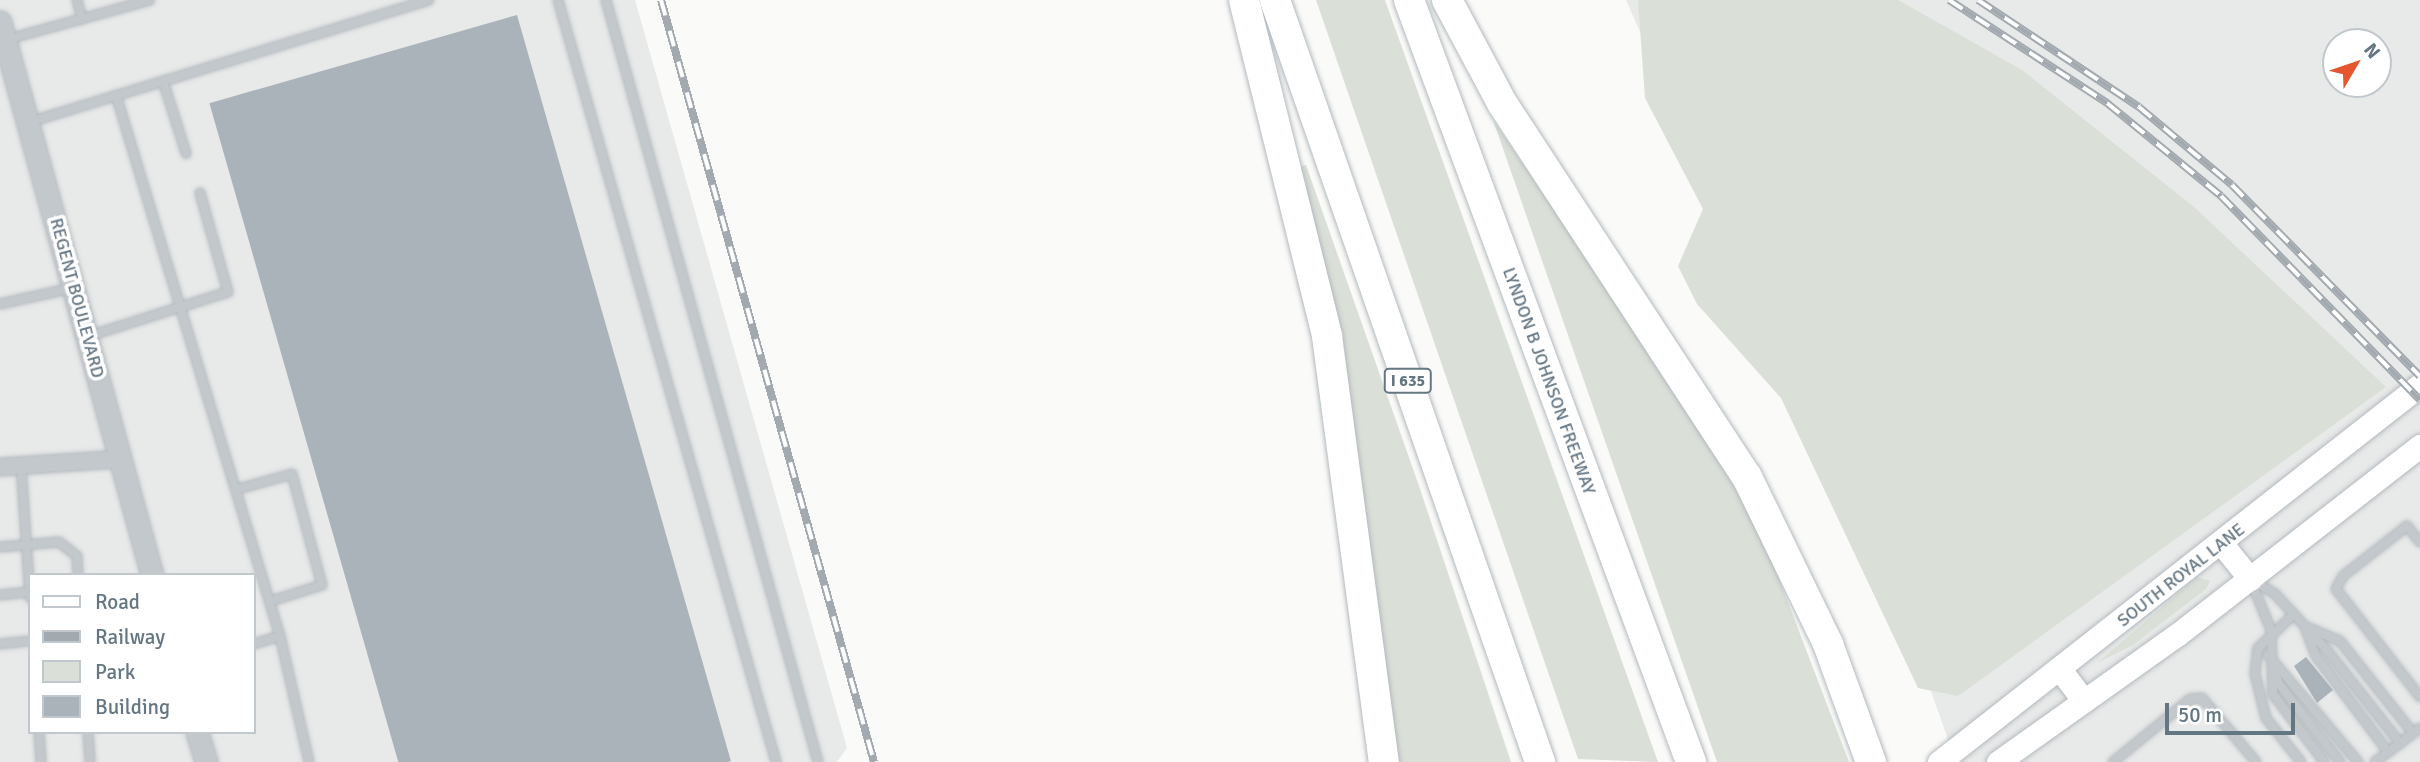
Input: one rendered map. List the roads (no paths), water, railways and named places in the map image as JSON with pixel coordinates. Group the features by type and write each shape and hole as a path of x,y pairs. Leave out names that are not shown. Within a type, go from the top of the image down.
{"highway":[{"path":"1244,0 1327,336 1384,762"},
{"name":"I 635","path":"1275,0 1539,762"},
{"name":"LYNDON B JOHNSON FREEWAY","path":"1409,0 1691,762"},
{"path":"1447,0 1502,103 1747,477 1828,644 1871,762"}],"main road":[{"name":"SOUTH ROYAL LANE","path":"1939,762 2222,544 2420,385"},
{"path":"1998,762 2250,579 2420,446"},
{"path":"2222,544 2250,579"},
{"path":"2059,668 2084,701"}],"street":[{"name":"REGENT BOULEVARD","path":"3,31 151,573"},
{"path":"0,467 119,459"},
{"path":"198,734 206,762"}],"lane":[{"path":"77,0 82,19"},
{"path":"3,31 82,19 150,0"},
{"path":"30,122 429,0"},
{"path":"558,0 776,762"},
{"path":"606,0 818,762"},
{"path":"163,81 186,153"},
{"path":"116,96 184,306 271,601 309,762"},
{"path":"88,336 228,292 200,193"},
{"path":"0,304 74,288"},
{"path":"21,465 28,576"},
{"path":"238,489 292,474 323,585 271,601"},
{"path":"2420,542 2407,526 2343,576 2336,589 2420,697"},
{"path":"0,547 71,547 78,573"},
{"path":"2250,579 2294,614 2400,743"},
{"path":"2250,579 2271,630 2268,655 2273,694 2324,762"},
{"path":"0,595 28,592"},
{"path":"2294,614 2271,630 2255,662 2259,698 2266,718 2301,762"},
{"path":"2305,627 2340,641 2416,730 2375,762"},
{"path":"2305,627 2316,656 2388,752"},
{"path":"256,643 281,636"},
{"path":"0,644 28,641"},
{"path":"2268,655 2279,684 2340,762"},
{"path":"2268,655 2358,762"},
{"path":"2113,762 2190,699 2202,698 2256,762"},
{"path":"39,734 41,762"},
{"path":"88,734 90,762"}],"railway":[{"path":"661,0 874,762"},
{"path":"1949,0 2107,103 2221,196 2420,400"},
{"path":"1978,0 2139,107 2232,185 2420,376"}]}
